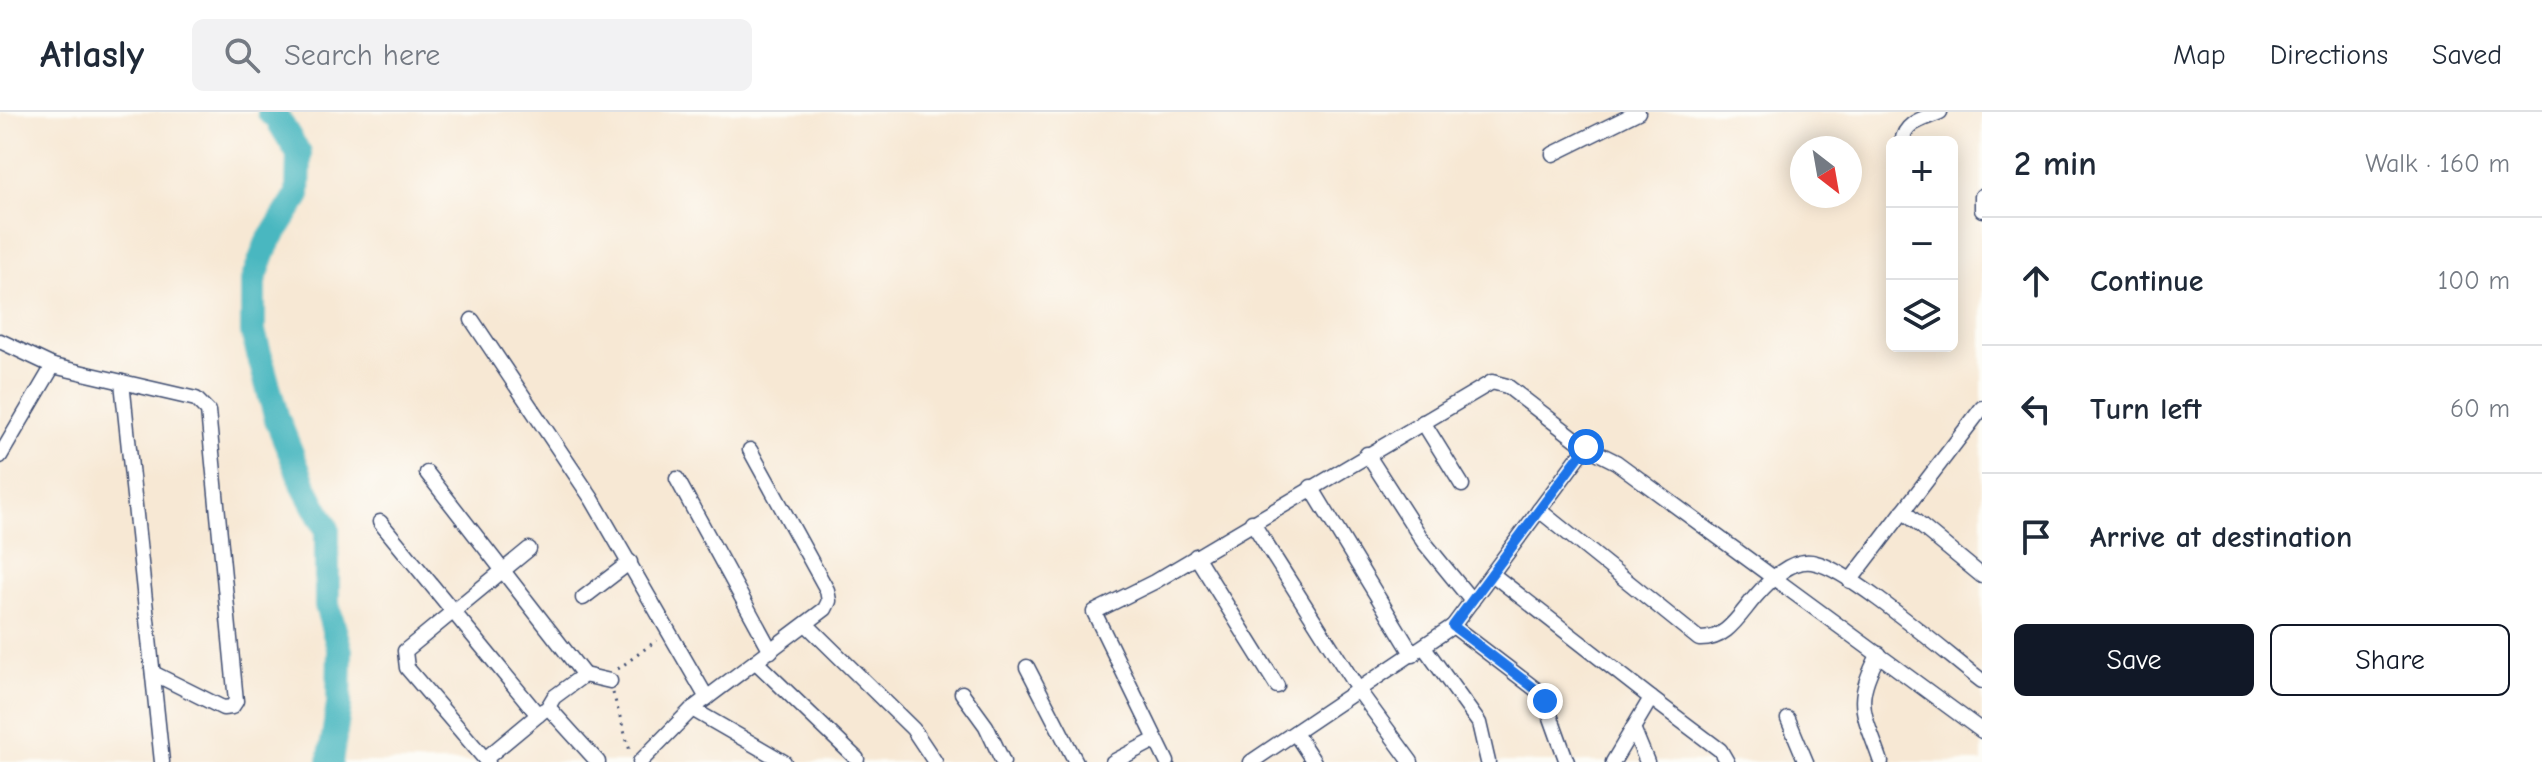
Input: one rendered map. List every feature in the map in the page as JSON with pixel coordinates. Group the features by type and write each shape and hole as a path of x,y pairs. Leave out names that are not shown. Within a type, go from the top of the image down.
{"street":[{"path":"1553,154 1638,112"},
{"path":"1903,136 1904,130 1911,124 1940,112"},
{"path":"1982,196 1982,210"},
{"path":"472,320 630,562 707,698"},
{"path":"0,341 53,366 196,399 208,411 236,701 232,707 223,708 153,673"},
{"path":"0,456 53,366"},
{"path":"122,382 162,762"},
{"path":"1167,762 1094,612 1196,556 1492,382 1507,386 1586,447 1616,462 1982,731"},
{"path":"1850,581 1982,408"},
{"path":"1423,422 1462,485"},
{"path":"1251,762 1453,626 1586,447"},
{"path":"640,762 692,709 806,624 825,609 829,601 827,590 750,450"},
{"path":"1367,454 1423,541 1472,601"},
{"path":"427,473 584,675 610,681"},
{"path":"677,479 771,651"},
{"path":"1311,487 1419,651 1479,723 1488,762"},
{"path":"1539,510 1699,639 1713,639 1727,631 1773,576 1804,563 1816,562 1850,581 1982,681"},
{"path":"1903,511 1982,576"},
{"path":"380,522 452,612 543,711 598,762"},
{"path":"1252,522 1359,691 1411,762"},
{"path":"529,549 405,651 404,661 487,760 543,711 554,697 584,675"},
{"path":"1196,556 1277,686"},
{"path":"583,598 630,562"},
{"path":"1492,574 1720,750 1727,762"},
{"path":"806,624 913,729 935,762"},
{"path":"1453,626 1538,691 1567,762"},
{"path":"1879,654 1862,685 1864,713 1882,761"},
{"path":"756,662 857,759"},
{"path":"1027,667 1076,762"},
{"path":"962,693 986,726 1003,762"},
{"path":"1613,762 1651,698"},
{"path":"692,709 784,762"},
{"path":"1788,719 1806,762"},
{"path":"1633,728 1647,762"},
{"path":"1295,733 1314,762"},
{"path":"1113,762 1155,740"}],"path":[{"path":"634,762 610,681 614,672 669,631"}],"waterway":[{"path":"270,112 276,116 299,154 298,195 267,244 253,281 253,332 277,419 305,488 327,529 327,605 340,651 339,705 330,762"}],"route":[{"path":"1545,701 1538,691 1453,626 1586,447"}]}
